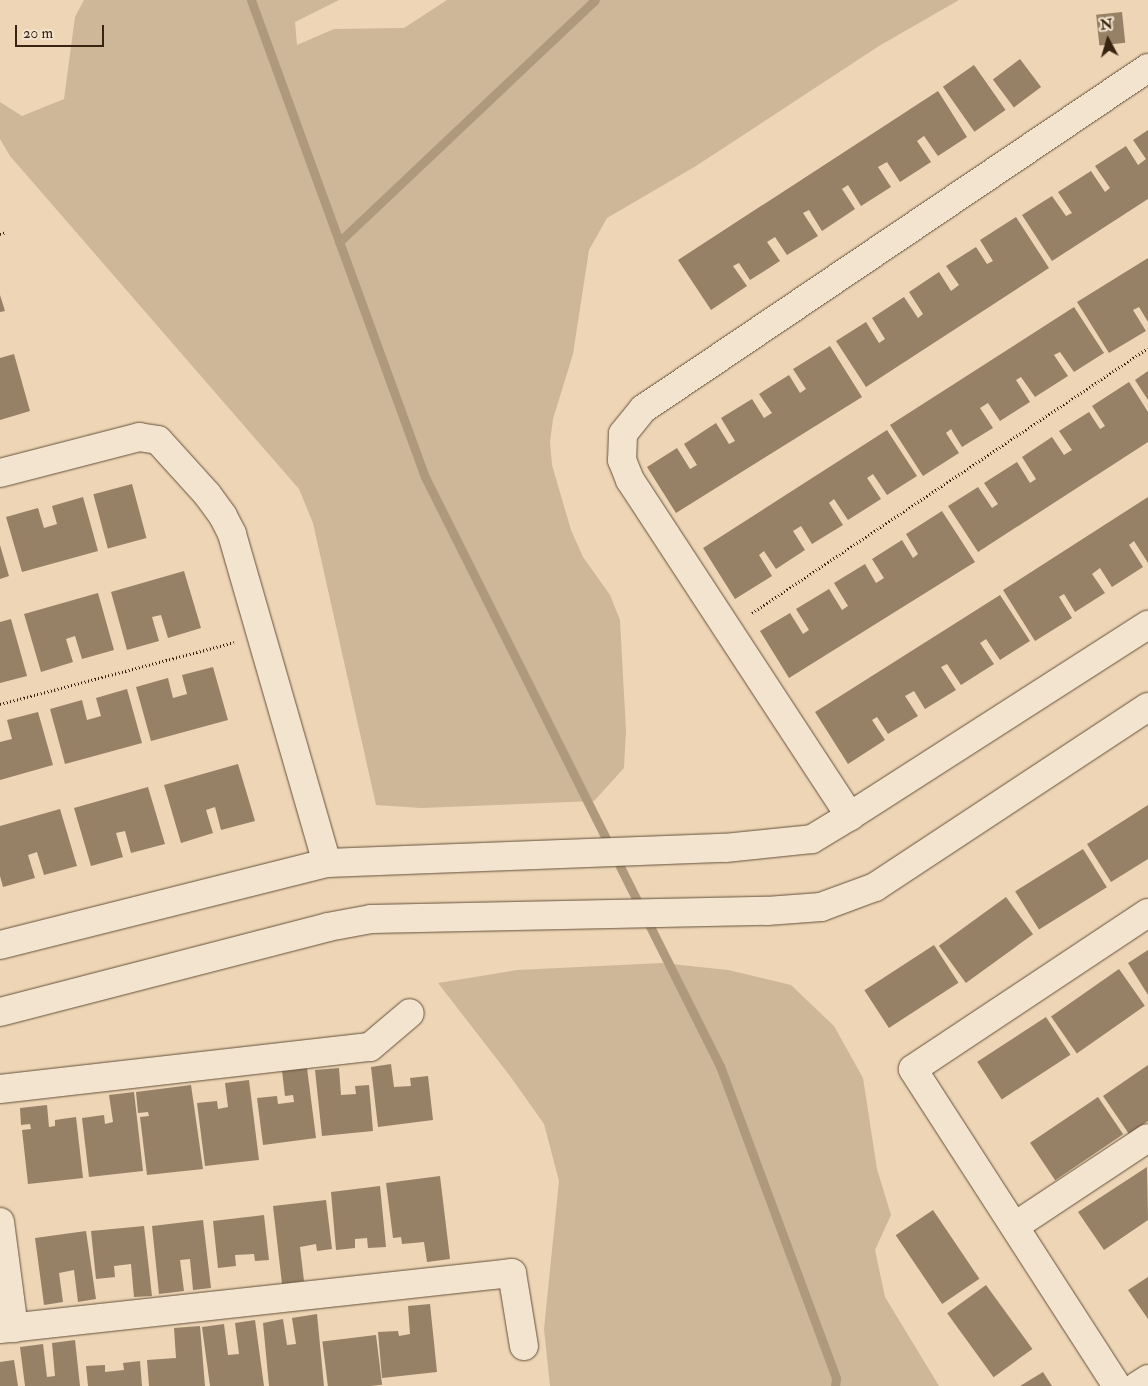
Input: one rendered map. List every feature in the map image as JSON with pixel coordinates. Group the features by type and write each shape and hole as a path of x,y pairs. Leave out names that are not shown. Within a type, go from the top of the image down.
{"street":[{"path":"850,816 630,480 622,460 623,434 643,409 1148,68"},
{"path":"0,473 139,436 158,440 207,494 232,534 327,863"},
{"path":"0,945 327,863 725,848 812,839 1148,626"},
{"path":"0,1012 328,926 371,919 767,911 822,907 875,887 1148,707"},
{"path":"1117,1386 913,1069 1148,913"},
{"path":"0,1089 370,1047 410,1013"},
{"path":"1015,1226 1148,1138"},
{"path":"0,1222 7,1329 512,1273 524,1346"},
{"path":"1137,1386 1148,1379"}],"path":[{"path":"0,234 6,232"},
{"path":"729,629 1148,348"},
{"path":"0,704 261,635"}],"shaded area":[{"path":"84,0 339,0 295,22 297,45 334,29 404,28 447,0 959,0 879,46 696,166 607,218 589,250 573,354 553,419 550,442 552,465 571,530 583,557 610,595 620,620 626,731 624,768 594,801 421,808 376,805 313,523 299,489 10,156 0,139 0,102 22,116 64,99 75,17"},
{"path":"662,963 728,970 791,985 834,1026 863,1078 877,1169 891,1215 875,1250 885,1297 939,1386 550,1386 544,1329 559,1181 544,1124 510,1076 438,983 517,970"}],"building":[{"path":"1122,12 1125,43 1099,46 1096,15"},
{"path":"1020,59 1041,87 1014,107 993,79"},
{"path":"974,65 1006,110 974,132 943,87"},
{"path":"938,91 967,137 938,156 924,136 917,141 931,162 900,182 887,162 878,167 891,187 861,206 848,185 842,189 855,209 822,231 809,210 803,213 818,236 787,255 775,237 767,242 780,261 750,280 739,263 733,266 747,286 711,310 678,260"},
{"path":"1148,130 1148,199 1052,261 1022,215 1052,196 1066,216 1072,213 1058,192 1091,171 1105,192 1110,188 1095,166 1126,146 1138,165 1146,159 1133,140"},
{"path":"1016,217 1049,268 866,387 836,341 866,322 879,343 885,339 872,318 904,297 918,318 923,314 909,292 939,272 951,291 959,285 946,266 976,247 987,264 993,261 980,240"},
{"path":"1148,258 1148,322 1139,307 1133,310 1146,331 1109,353 1077,302"},
{"path":"0,295 5,311 0,312"},
{"path":"1074,307 1104,353 1074,372 1060,352 1054,355 1068,376 1035,397 1021,377 1016,380 1030,402 1000,421 988,403 980,408 993,428 962,447 951,429 946,433 959,453 923,476 890,425"},
{"path":"830,346 862,397 676,513 647,467 677,448 690,469 697,465 684,444 716,423 729,444 735,441 721,418 752,399 764,418 772,413 759,394 789,375 800,393 806,389 793,369"},
{"path":"14,354 30,411 0,420 0,358"},
{"path":"1148,371 1148,400 1135,380"},
{"path":"1129,382 1148,412 1148,442 978,552 948,506 978,487 992,508 998,504 984,483 1017,462 1030,483 1036,479 1022,457 1052,437 1064,455 1072,450 1059,431 1089,412 1100,429 1105,426 1092,406"},
{"path":"887,430 917,476 887,495 873,474 867,478 881,499 848,520 834,499 829,503 843,525 812,544 801,526 793,531 805,550 776,569 764,551 759,555 772,576 735,599 703,548"},
{"path":"132,484 146,538 108,548 93,494"},
{"path":"83,497 98,551 22,572 6,517 38,508 44,528 57,524 52,506"},
{"path":"1148,497 1148,563 1134,541 1129,545 1143,567 1112,587 1100,568 1092,574 1105,593 1075,612 1064,594 1059,597 1072,618 1035,641 1003,590"},
{"path":"942,511 975,562 789,678 760,631 790,613 803,634 809,630 796,609 829,589 842,610 848,606 834,583 865,564 876,583 884,578 872,559 902,540 913,558 918,554 906,534"},
{"path":"0,545 9,576 0,579"},
{"path":"184,571 201,628 168,638 161,615 152,617 159,641 127,650 111,592"},
{"path":"98,593 114,650 82,659 75,636 66,639 73,662 41,672 24,614"},
{"path":"1000,595 1030,641 1000,660 986,639 980,643 994,664 961,685 947,664 941,667 956,690 925,709 914,691 905,696 918,716 888,734 877,717 872,720 885,740 848,764 815,712"},
{"path":"11,619 27,676 0,683 0,622"},
{"path":"213,667 228,720 151,741 136,687 168,678 173,698 187,694 182,675"},
{"path":"127,689 142,743 65,764 50,709 82,700 87,720 101,716 96,698"},
{"path":"38,712 53,765 0,780 0,742 12,739 7,720"},
{"path":"238,764 255,821 221,830 215,807 206,810 213,833 181,843 164,785"},
{"path":"148,787 165,844 131,853 125,831 116,833 123,857 91,866 74,808"},
{"path":"1148,805 1148,859 1111,882 1087,844"},
{"path":"60,809 77,866 44,875 37,852 28,855 35,878 3,887 0,876 0,826"},
{"path":"1083,849 1107,887 1039,930 1015,891"},
{"path":"1006,897 1033,934 966,983 939,946"},
{"path":"934,945 959,983 889,1028 864,990"},
{"path":"1148,950 1148,995 1128,963"},
{"path":"1119,969 1145,1006 1077,1053 1051,1017"},
{"path":"1046,1017 1071,1055 1002,1099 977,1062"},
{"path":"391,1064 394,1087 411,1086 410,1078 428,1076 433,1120 378,1127 371,1067"},
{"path":"1148,1065 1148,1121 1129,1134 1103,1096"},
{"path":"307,1068 316,1138 263,1145 257,1098 277,1096 278,1104 294,1102 293,1095 285,1096 282,1071"},
{"path":"339,1068 341,1095 356,1094 355,1086 369,1085 373,1131 322,1136 315,1070"},
{"path":"249,1080 259,1160 205,1166 197,1103 217,1101 218,1109 228,1107 225,1083"},
{"path":"191,1085 203,1169 147,1175 140,1117 149,1116 148,1112 138,1113 136,1092"},
{"path":"134,1092 143,1171 89,1177 82,1118 104,1115 105,1124 113,1122 109,1095"},
{"path":"1098,1097 1123,1134 1055,1180 1030,1143"},
{"path":"47,1105 49,1127 55,1126 55,1120 76,1117 83,1178 28,1184 22,1130 31,1129 30,1124 21,1125 20,1108"},
{"path":"1147,1167 1148,1220 1104,1250 1078,1212"},
{"path":"440,1176 450,1259 427,1262 424,1242 402,1244 401,1237 393,1238 386,1183"},
{"path":"380,1186 386,1247 368,1248 367,1238 355,1239 355,1248 336,1250 331,1192"},
{"path":"326,1200 332,1249 317,1251 316,1244 300,1247 304,1281 282,1284 273,1206"},
{"path":"933,1210 979,1279 942,1304 896,1235"},
{"path":"264,1215 269,1260 255,1261 254,1254 235,1255 236,1266 218,1268 213,1221"},
{"path":"203,1220 211,1288 193,1290 190,1259 180,1260 184,1291 159,1294 152,1226"},
{"path":"144,1226 152,1296 134,1297 131,1264 114,1266 115,1277 96,1279 91,1231"},
{"path":"86,1231 96,1299 78,1302 74,1270 59,1273 63,1302 44,1305 35,1238"},
{"path":"1148,1277 1148,1319 1128,1290"},
{"path":"986,1285 1032,1349 994,1377 947,1313"},
{"path":"430,1304 437,1372 382,1378 378,1332 398,1331 399,1336 410,1334 408,1306"},
{"path":"317,1314 324,1386 269,1386 263,1323 283,1319 287,1345 296,1344 292,1318"},
{"path":"255,1320 264,1386 210,1386 202,1327 224,1324 228,1355 239,1354 235,1323"},
{"path":"200,1326 205,1386 149,1386 147,1360 176,1358 174,1328"},
{"path":"376,1335 382,1385 328,1386 322,1342"},
{"path":"75,1340 80,1386 25,1386 20,1347 43,1344 47,1377 55,1376 52,1343"},
{"path":"14,1360 18,1386 0,1386 0,1362"},
{"path":"140,1361 142,1386 88,1386 86,1366 105,1365 105,1372 124,1370 123,1363"},
{"path":"1043,1372 1052,1386 1020,1386"}],"waterway":[{"path":"251,0 425,477 720,1066 836,1378 835,1386"},
{"path":"339,242 595,0"}]}
